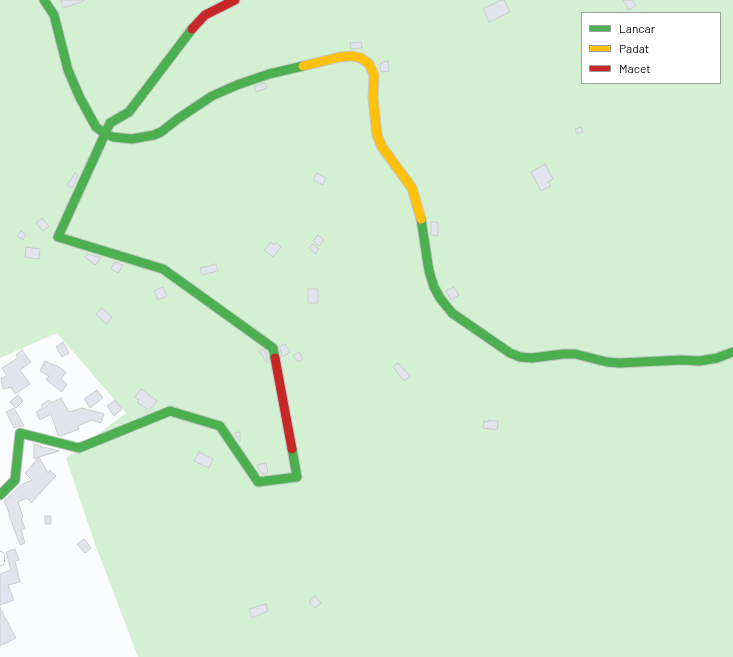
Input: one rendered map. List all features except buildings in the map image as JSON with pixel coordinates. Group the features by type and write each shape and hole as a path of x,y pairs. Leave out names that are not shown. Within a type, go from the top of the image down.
{"street":[{"path":"44,0 54,14 68,70 93,122 96,127 104,133 122,139 132,139 154,135 161,132 212,96 237,85 286,70 340,57 352,56 361,58 368,64 374,75 373,98 377,135 382,147 412,188 421,220 429,271 434,287 440,298 452,313 496,345 510,353 520,357 532,358 575,354 607,362 642,363 704,360 717,358 733,352"},
{"path":"0,495 14,480 20,433 79,448 170,411 220,426 258,482 297,477 273,348 163,269 58,237 104,133 110,123 129,112 187,35 205,14 235,0"},
{"path":"0,556 0,561"}],"green space":[{"path":"0,0 733,0 733,657 138,657 95,544 66,458 126,413 57,333 0,358"}],"traffic: fast":[{"path":"44,0 54,15 68,70 80,98 96,127 113,137 132,139 154,135 161,132 212,96 237,85 269,74 303,66"},
{"path":"192,29 129,112 110,123 58,237 163,269 273,348 275,358"},
{"path":"421,219 429,271 434,287 440,298 452,313 510,353 520,357 532,358 575,354 607,362 619,363 682,360 700,361 717,358 733,352"},
{"path":"0,495 15,480 20,433 79,448 170,411 220,426 258,482 297,477 292,449"}],"traffic: slow":[{"path":"303,66 340,57 352,56 361,58 369,64 374,75 373,98 377,135 382,147 412,188 421,219"}],"traffic: jam":[{"path":"192,29 205,15 235,0"},
{"path":"275,358 292,449"}]}
